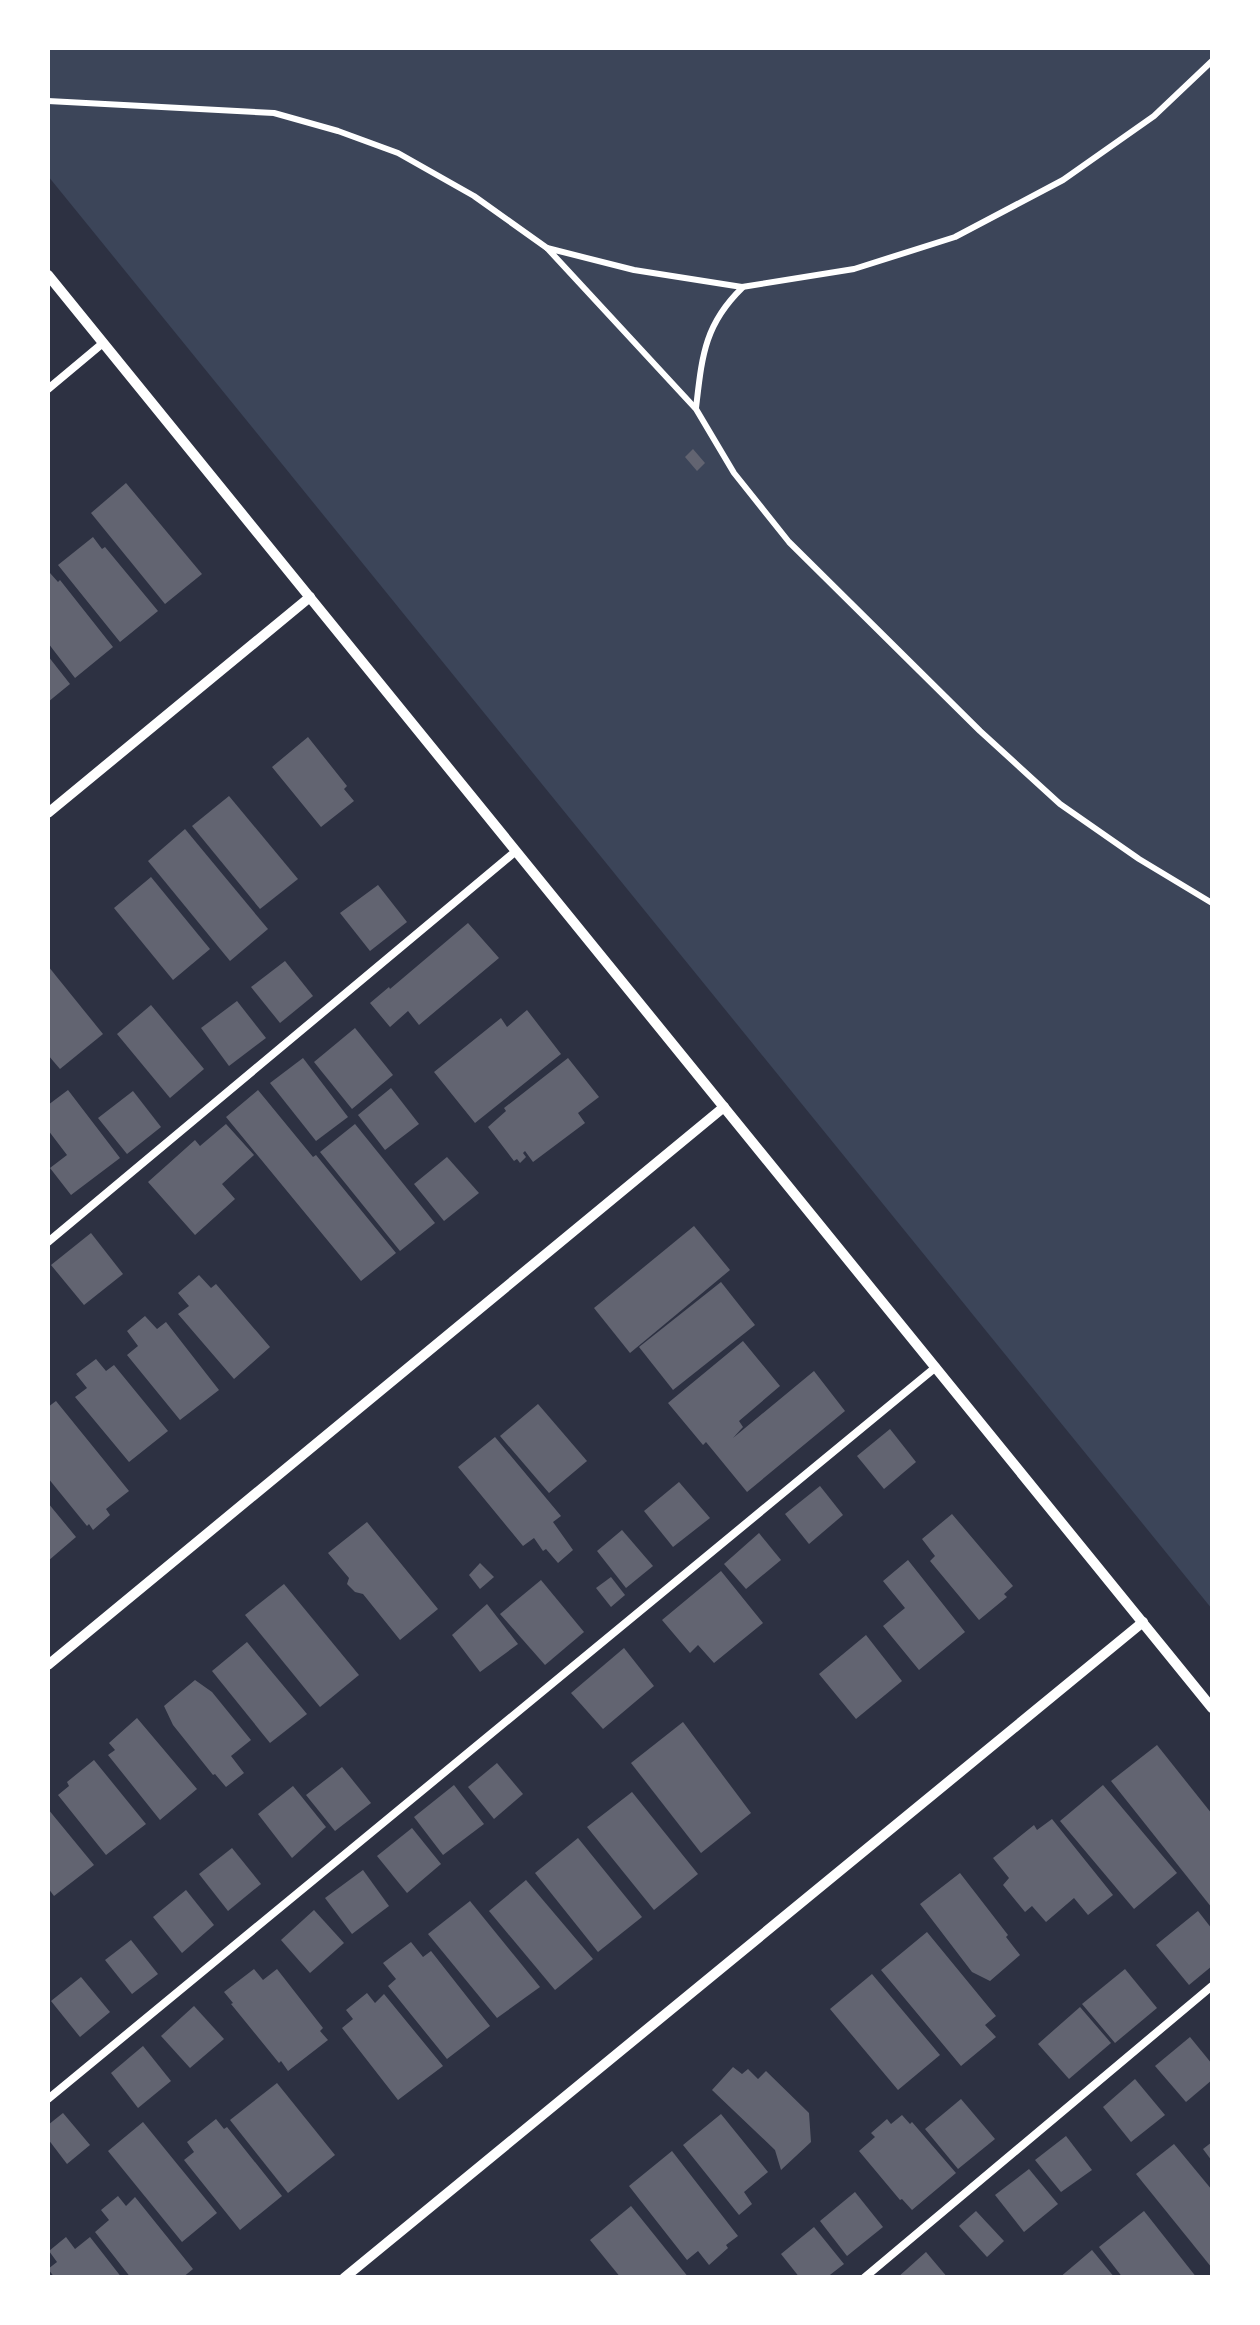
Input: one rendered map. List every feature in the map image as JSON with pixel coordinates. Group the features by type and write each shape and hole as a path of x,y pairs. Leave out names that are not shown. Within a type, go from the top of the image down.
{"street":[{"path":"48,274 1212,1708"},
{"path":"48,813 310,597"},
{"path":"48,1665 724,1106"},
{"path":"344,2278 1143,1622"}],"lane":[{"path":"48,389 103,343"},
{"path":"48,1242 516,851"},
{"path":"48,2099 936,1366"},
{"path":"864,2278 1212,1986"}],"path":[{"path":"546,248 634,270 742,287 854,269 955,237 1063,180 1154,116 1212,61"},
{"path":"48,101 274,113 398,152 474,196 546,248 696,409 734,473 789,542 980,731 1060,804 1212,903"},
{"path":"696,409 710,330 742,287"}],"shaded area":[{"path":"48,48 1212,48 1212,1609 48,176"}],"building":[{"path":"693,449 705,463 697,471 685,457"},
{"path":"126,483 202,574 165,604 91,513"},
{"path":"93,537 158,611 120,642 58,565"},
{"path":"50,573 60,580 113,647 75,678 48,643"},
{"path":"48,656 70,684 48,702"},
{"path":"308,737 347,786 344,789 354,801 321,827 272,767"},
{"path":"229,796 298,879 260,909 192,826"},
{"path":"185,829 268,929 230,961 148,861"},
{"path":"151,877 210,949 173,980 114,908"},
{"path":"378,885 407,922 370,951 340,913"},
{"path":"468,923 499,958 419,1025 408,1011 390,1027 370,1003"},
{"path":"285,961 313,996 280,1023 251,987"},
{"path":"48,966 103,1034 60,1069 48,1055"},
{"path":"237,1001 266,1038 229,1066 201,1028"},
{"path":"151,1005 204,1069 170,1098 117,1034"},
{"path":"527,1010 561,1054 475,1123 434,1072 501,1018 507,1027"},
{"path":"355,1028 393,1075 352,1109 314,1062"},
{"path":"303,1058 348,1117 316,1141 270,1083"},
{"path":"568,1058 599,1097 578,1113 585,1123 533,1162 525,1151 526,1157 520,1163 514,1161 488,1127 506,1111 504,1108"},
{"path":"391,1088 419,1124 385,1150 358,1115"},
{"path":"68,1090 120,1158 71,1195 50,1168 67,1155 48,1130 48,1105"},
{"path":"258,1090 396,1253 361,1281 226,1117"},
{"path":"133,1091 161,1127 127,1154 98,1118"},
{"path":"226,1124 254,1155 222,1184 235,1199 195,1235 148,1182 195,1140 200,1146"},
{"path":"355,1124 435,1223 400,1251 320,1152"},
{"path":"447,1157 479,1193 444,1221 414,1184"},
{"path":"694,1226 730,1270 630,1353 594,1308"},
{"path":"91,1233 123,1274 84,1305 51,1265"},
{"path":"199,1275 211,1288 216,1284 270,1347 234,1379 178,1314 189,1306 178,1293"},
{"path":"721,1282 755,1325 673,1390 639,1347"},
{"path":"145,1316 157,1329 166,1322 219,1390 180,1420 127,1355 138,1346 127,1331"},
{"path":"743,1341 780,1386 739,1421 743,1427 733,1438 814,1371 845,1411 747,1492 668,1403"},
{"path":"96,1359 106,1371 114,1365 168,1431 129,1462 75,1397 87,1388 76,1374"},
{"path":"56,1401 129,1491 106,1509 110,1515 93,1530 48,1478 48,1407"},
{"path":"538,1404 587,1461 549,1493 500,1436"},
{"path":"890,1429 916,1462 884,1489 857,1456"},
{"path":"495,1437 561,1516 553,1522 573,1550 558,1563 534,1538 523,1546 458,1467"},
{"path":"679,1482 710,1518 673,1547 644,1511"},
{"path":"820,1486 843,1515 809,1544 785,1514"},
{"path":"48,1503 76,1537 48,1561"},
{"path":"952,1514 1013,1586 1004,1594 1007,1597 979,1620 930,1561 935,1556 922,1539"},
{"path":"367,1522 438,1609 400,1640 363,1594 347,1584 349,1578 328,1553"},
{"path":"622,1530 653,1566 626,1588 597,1551"},
{"path":"759,1533 781,1560 746,1589 724,1564"},
{"path":"908,1560 965,1632 919,1670 883,1626 905,1608 883,1581"},
{"path":"480,1563 494,1577 480,1589 469,1575"},
{"path":"721,1571 763,1623 714,1663 698,1645 690,1653 662,1620"},
{"path":"611,1577 625,1595 611,1607 596,1588"},
{"path":"541,1580 584,1632 545,1665 500,1614"},
{"path":"284,1584 359,1675 320,1707 245,1615"},
{"path":"487,1604 518,1644 480,1672 452,1635"},
{"path":"866,1635 902,1681 856,1719 819,1674"},
{"path":"247,1642 307,1714 270,1743 212,1671"},
{"path":"624,1648 654,1686 603,1729 571,1693"},
{"path":"195,1680 212,1692 251,1740 231,1756 244,1773 226,1787 173,1725 164,1706"},
{"path":"137,1718 197,1789 160,1820 108,1755 115,1750 109,1743"},
{"path":"683,1722 751,1813 701,1853 631,1763"},
{"path":"1157,1745 1212,1814 1212,1908 1111,1781"},
{"path":"94,1760 146,1824 106,1855 58,1795 69,1786 67,1782"},
{"path":"497,1763 523,1794 494,1819 468,1787"},
{"path":"342,1767 371,1803 335,1831 306,1795"},
{"path":"454,1785 484,1824 443,1855 414,1817"},
{"path":"1103,1785 1177,1873 1134,1909 1060,1821"},
{"path":"293,1786 326,1827 292,1858 258,1814"},
{"path":"632,1792 698,1874 654,1910 587,1827"},
{"path":"48,1809 94,1865 54,1896 48,1888"},
{"path":"1052,1819 1113,1895 1088,1915 1074,1898 1046,1922 1032,1906 1025,1912 1003,1885 1009,1878 993,1858 1034,1825 1037,1830"},
{"path":"412,1828 441,1864 407,1893 377,1856"},
{"path":"578,1838 642,1917 598,1952 535,1873"},
{"path":"232,1848 261,1884 228,1911 199,1874"},
{"path":"363,1870 389,1906 352,1934 325,1898"},
{"path":"960,1873 1020,1955 990,1981 972,1972 920,1904"},
{"path":"526,1880 593,1959 555,1990 489,1911"},
{"path":"186,1890 214,1925 182,1953 153,1917"},
{"path":"470,1901 540,1987 497,2018 428,1934"},
{"path":"314,1910 344,1943 310,1973 281,1940"},
{"path":"1198,1911 1212,1929 1212,1966 1189,1985 1156,1945"},
{"path":"927,1932 996,2016 985,2025 996,2037 961,2066 881,1970"},
{"path":"131,1940 158,1974 132,1994 105,1960"},
{"path":"411,1942 423,1957 431,1951 490,2026 447,2059 388,1986 396,1979 383,1963"},
{"path":"254,1969 263,1980 277,1969 328,2040 288,2071 224,1992"},
{"path":"1125,1969 1157,2008 1115,2043 1082,2004"},
{"path":"872,1974 940,2055 898,2090 830,2009"},
{"path":"81,1977 110,2012 80,2037 51,2001"},
{"path":"367,1993 375,2003 384,1994 443,2066 398,2100 342,2028 353,2019 346,2010"},
{"path":"194,2006 224,2039 190,2068 161,2036"},
{"path":"1080,2007 1111,2043 1069,2079 1038,2044"},
{"path":"1190,2037 1212,2064 1212,2080 1186,2102 1155,2066"},
{"path":"143,2046 171,2081 138,2108 111,2073"},
{"path":"733,2067 742,2074 748,2069 758,2079 766,2071 809,2113 811,2142 781,2170 775,2150 712,2090"},
{"path":"1135,2079 1165,2115 1131,2142 1103,2107"},
{"path":"277,2083 335,2155 288,2193 230,2120"},
{"path":"961,2099 995,2139 958,2169 925,2129"},
{"path":"63,2113 90,2145 67,2164 48,2139 48,2125"},
{"path":"721,2114 768,2172 744,2192 752,2204 739,2215 683,2145"},
{"path":"902,2115 956,2173 912,2210 859,2151 887,2119 891,2124"},
{"path":"216,2119 224,2129 227,2127 282,2196 240,2230 184,2160 194,2152 187,2142"},
{"path":"143,2122 217,2213 182,2242 108,2151"},
{"path":"1066,2136 1092,2170 1061,2192 1035,2160"},
{"path":"1212,2142 1212,2161 1203,2149"},
{"path":"1174,2144 1212,2190 1212,2268 1136,2174"},
{"path":"672,2151 738,2236 709,2265 698,2251 687,2260 629,2186"},
{"path":"1029,2169 1058,2204 1024,2232 995,2195"},
{"path":"855,2192 883,2227 847,2256 820,2221"},
{"path":"118,2196 126,2206 135,2197 193,2269 182,2278 131,2278 95,2232 109,2220 101,2210"},
{"path":"631,2206 689,2278 621,2278 590,2240"},
{"path":"976,2211 1004,2241 987,2257 959,2226"},
{"path":"1144,2211 1197,2278 1123,2278 1099,2247"},
{"path":"814,2227 844,2264 826,2278 800,2278 781,2254"},
{"path":"66,2237 75,2249 90,2237 122,2278 55,2278 48,2269 57,2262 49,2251"},
{"path":"1092,2250 1115,2278 1059,2278"},
{"path":"926,2252 948,2278 897,2278"}]}
